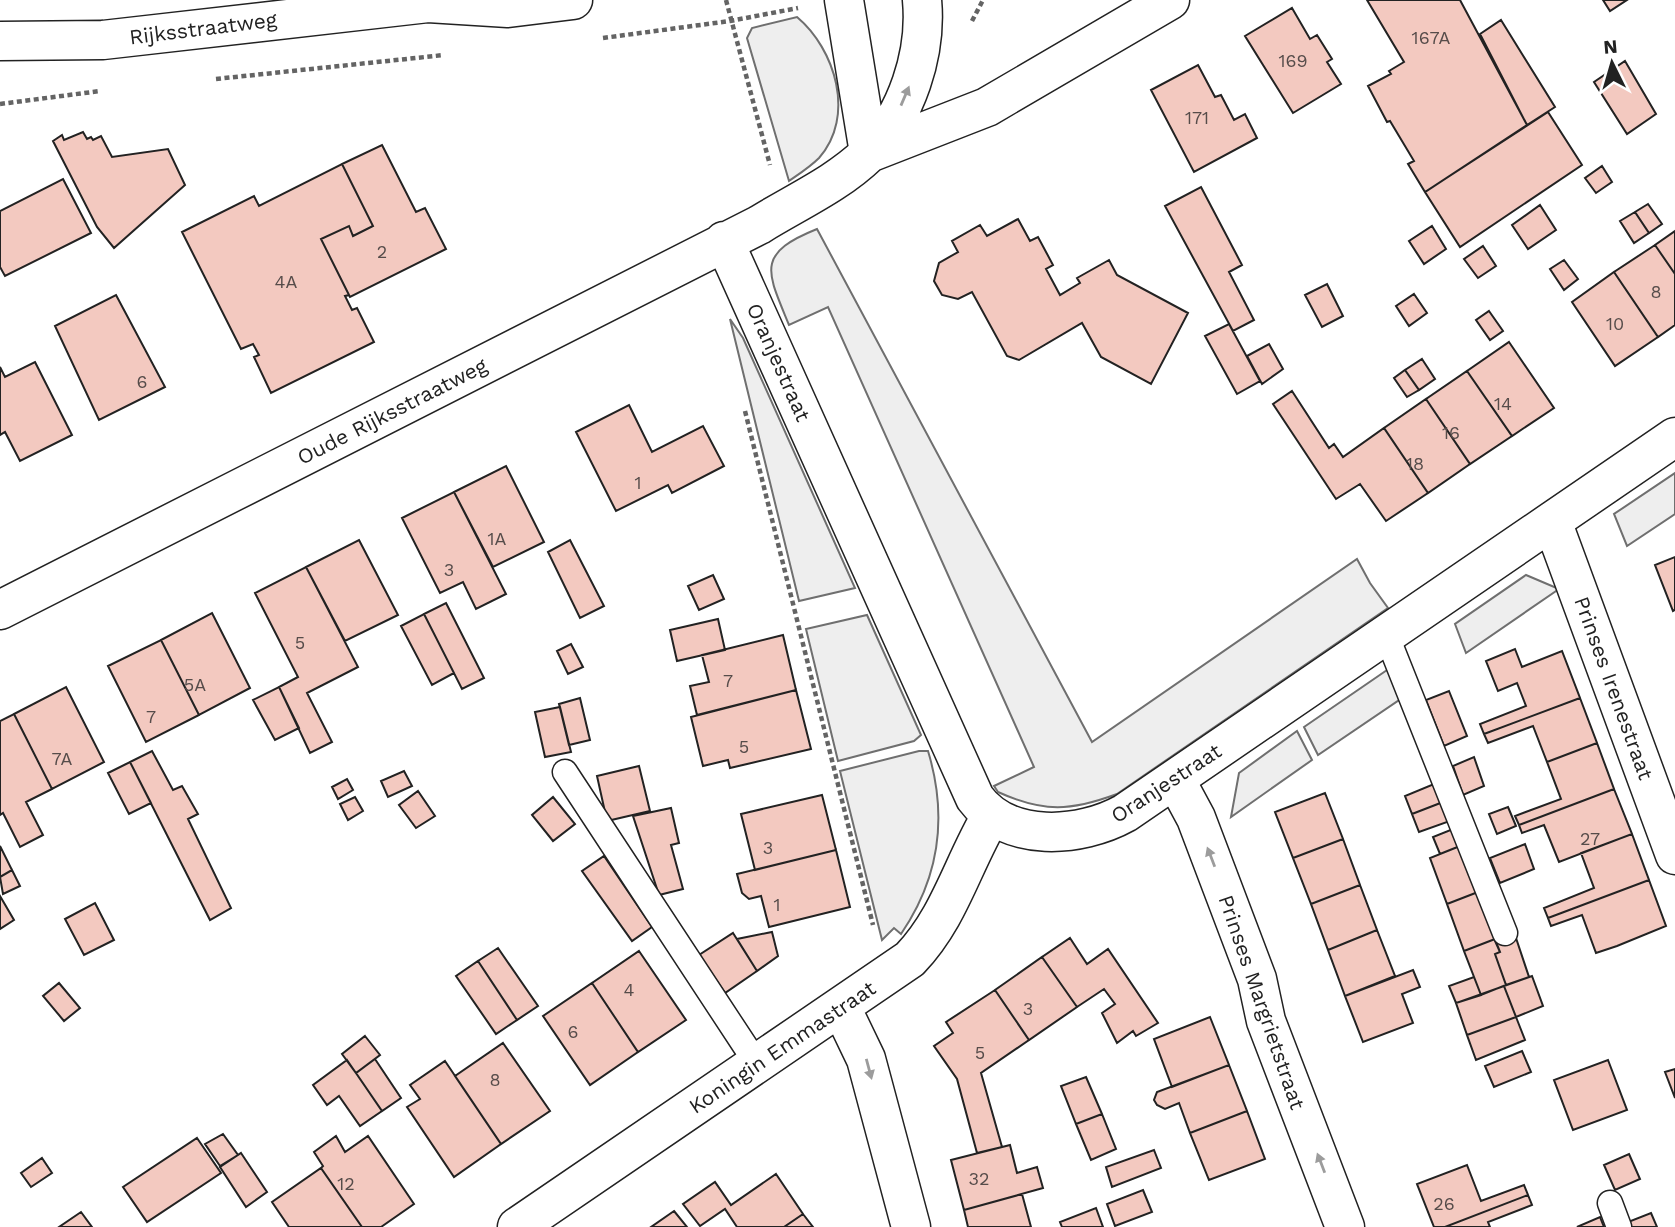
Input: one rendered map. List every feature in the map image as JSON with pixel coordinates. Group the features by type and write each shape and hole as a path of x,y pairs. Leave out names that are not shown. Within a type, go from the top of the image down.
{"street":[{"name":"Rijksstraatweg","path":"0,41 103,40 432,2 508,8 573,0"},
{"path":"844,0 869,153"},
{"name":"Oude Rijksstraatweg","path":"869,153 892,123 915,72 922,40 922,0"},
{"name":"Oude Rijksstraatweg","path":"0,610 783,210 817,191 869,153 987,107 1170,0"},
{"name":"Rijksstraatweg","path":"0,66 103,40"},
{"name":"Oranjestraat","path":"724,241 975,798 990,816 1014,828 1027,831 1096,826 1125,813 1675,437"},
{"name":"Prinses Irenestraat","path":"1552,521 1675,855"},
{"name":"Prinses Margrietstraat","path":"1175,779 1196,818 1253,967 1266,1021 1345,1227"},
{"name":"Koningin Emmastraat","path":"517,1227 910,959 943,918 990,816"},
{"path":"841,1007 866,1059 911,1227"}],"lane":[{"path":"1386,634 1505,933"},
{"path":"565,772 757,1064"},
{"path":"1610,1203 1619,1227"}],"path":[{"path":"726,0 783,210"},
{"path":"0,104 105,91"},
{"path":"743,404 885,977"}],"shaded area":[{"path":"797,17 822,47 836,84 838,103 837,123 830,141 819,158 789,181 747,38 752,28"},
{"path":"817,229 1092,742 1357,559 1388,608 1117,794 1085,804 1058,807 1030,804 998,792 994,786 1034,767 828,307 789,325 775,291 772,266 775,256 797,238"},
{"path":"730,319 743,338 855,588 799,601"},
{"path":"1675,473 1675,514 1627,546 1614,514"},
{"path":"1526,575 1559,589 1466,653 1455,624"},
{"path":"867,615 921,735 914,741 838,761 806,629"},
{"path":"1390,668 1402,698 1318,755 1304,727"},
{"path":"1297,731 1312,760 1231,817 1239,773"},
{"path":"928,751 934,775 938,799 937,846 924,891 914,912 901,934 894,928 882,940 840,771"}],"building":[{"path":"1367,0 1460,0 1527,125 1425,192 1408,164 1414,161 1390,121 1387,122 1368,86 1391,74 1389,71 1404,62"},
{"path":"1603,0 1627,0 1610,11"},
{"path":"1292,8 1310,39 1317,35 1332,59 1327,62 1341,84 1293,113 1245,36"},
{"path":"1501,20 1555,107 1527,125 1480,34"},
{"path":"1625,61 1656,114 1627,134 1594,82"},
{"path":"1198,65 1215,97 1221,95 1234,120 1245,114 1257,138 1194,172 1151,90"},
{"path":"1548,112 1582,165 1460,247 1425,192"},
{"path":"83,132 87,139 91,137 93,140 101,136 112,157 168,149 185,185 114,248 97,227 53,141 62,135 64,140"},
{"path":"382,145 416,212 425,208 446,249 350,297 321,239 349,226 353,236 373,226 342,164"},
{"path":"342,164 373,226 353,236 349,226 321,239 349,295 345,296 352,310 357,308 374,342 271,393 254,357 259,355 253,344 241,349 182,232 254,196 259,206"},
{"path":"1602,166 1612,182 1596,193 1585,178"},
{"path":"63,179 91,233 5,276 0,267 0,211"},
{"path":"1201,187 1242,265 1229,272 1254,320 1233,331 1165,206"},
{"path":"1648,204 1662,224 1649,233 1635,212"},
{"path":"1540,205 1556,230 1528,249 1512,225"},
{"path":"1635,212 1649,233 1634,243 1620,221"},
{"path":"1018,219 1030,241 1038,237 1053,265 1046,269 1060,295 1080,283 1077,278 1109,260 1117,275 1188,313 1151,384 1101,357 1082,323 1019,360 1007,356 972,292 958,299 942,295 934,281 939,263 958,252 952,241 980,225 987,236"},
{"path":"1432,226 1446,249 1424,264 1409,241"},
{"path":"1675,231 1675,274 1655,245"},
{"path":"1655,245 1675,274 1675,325 1658,337 1614,272"},
{"path":"1483,246 1496,266 1478,278 1464,259"},
{"path":"1564,260 1578,279 1564,290 1550,269"},
{"path":"1614,272 1658,337 1615,366 1572,302"},
{"path":"1327,284 1343,316 1322,327 1305,295"},
{"path":"1414,294 1427,313 1409,326 1396,306"},
{"path":"116,295 165,387 99,420 55,326"},
{"path":"1489,311 1503,331 1490,340 1476,320"},
{"path":"1229,324 1260,381 1237,394 1205,336"},
{"path":"1509,342 1554,408 1512,436 1467,371"},
{"path":"1269,344 1283,369 1262,384 1247,356"},
{"path":"1422,359 1435,379 1419,390 1405,370"},
{"path":"35,362 72,435 20,461 5,432 0,435 0,367 5,377"},
{"path":"1405,370 1419,390 1407,397 1394,378"},
{"path":"1467,371 1512,436 1470,464 1426,399"},
{"path":"1292,391 1329,448 1334,444 1343,457 1384,428 1428,493 1386,521 1360,484 1336,499 1273,404"},
{"path":"1426,399 1470,464 1428,493 1384,428"},
{"path":"629,405 652,452 703,426 724,466 672,493 668,485 616,511 576,432"},
{"path":"506,466 544,542 493,567 454,492"},
{"path":"454,492 506,594 476,609 463,582 440,593 402,518"},
{"path":"359,540 398,615 345,641 306,567"},
{"path":"570,540 604,606 580,618 548,552"},
{"path":"1675,557 1675,610 1673,611 1655,565"},
{"path":"306,567 358,667 307,693 332,742 310,753 279,687 298,677 255,593"},
{"path":"713,575 724,599 699,610 688,586"},
{"path":"446,603 484,678 462,689 424,614"},
{"path":"212,613 250,688 199,715 161,640"},
{"path":"424,614 454,673 432,685 401,626"},
{"path":"718,619 725,650 677,661 670,630"},
{"path":"783,635 796,690 697,715 690,686 709,682 702,655"},
{"path":"161,640 199,715 146,742 108,666"},
{"path":"571,644 583,667 568,674 557,651"},
{"path":"1515,649 1522,667 1562,651 1580,698 1484,734 1480,724 1526,706 1517,683 1498,691 1486,661"},
{"path":"66,687 104,762 52,789 14,714"},
{"path":"279,687 299,728 275,740 253,700"},
{"path":"796,690 811,749 730,768 728,760 703,766 691,717"},
{"path":"1449,691 1467,736 1444,746 1426,700"},
{"path":"580,698 590,740 569,745 559,704"},
{"path":"1580,698 1597,743 1547,762 1533,726 1488,743 1484,734"},
{"path":"560,707 571,752 545,757 535,712"},
{"path":"14,714 52,789 26,802 43,835 20,847 3,813 0,815 0,721"},
{"path":"1597,743 1614,789 1519,825 1515,816 1561,799 1547,762"},
{"path":"152,751 173,790 182,786 198,814 188,819 231,908 210,920 130,762"},
{"path":"1474,757 1484,786 1463,795 1453,766"},
{"path":"130,762 151,803 129,814 108,773"},
{"path":"639,766 650,811 607,821 597,776"},
{"path":"404,771 412,786 388,797 381,781"},
{"path":"347,779 353,790 338,799 332,787"},
{"path":"1434,784 1443,802 1412,814 1405,796"},
{"path":"1614,789 1632,834 1559,862 1544,825 1522,833 1519,825"},
{"path":"418,791 435,816 416,828 399,805"},
{"path":"1325,793 1343,839 1293,858 1275,812"},
{"path":"822,795 836,850 755,870 741,814"},
{"path":"355,797 363,811 348,820 340,804"},
{"path":"553,797 575,824 553,841 532,815"},
{"path":"1443,802 1450,821 1419,832 1412,814"},
{"path":"1508,807 1516,826 1497,834 1489,814"},
{"path":"671,808 679,843 671,845 683,889 659,895 633,816"},
{"path":"1453,829 1460,846 1440,854 1433,837"},
{"path":"1632,834 1649,880 1548,918 1544,908 1594,888 1581,853"},
{"path":"1343,839 1360,885 1311,904 1293,858"},
{"path":"1525,844 1534,869 1500,883 1490,858"},
{"path":"0,846 12,870 0,877"},
{"path":"1460,846 1478,892 1447,904 1430,858"},
{"path":"836,850 850,907 769,927 761,896 749,899 742,893 737,874"},
{"path":"604,856 652,927 632,941 582,871"},
{"path":"12,870 20,886 3,894 0,877"},
{"path":"1649,880 1666,926 1596,953 1582,915 1551,926 1548,918"},
{"path":"1360,885 1377,930 1328,950 1311,904"},
{"path":"1478,892 1495,939 1464,951 1447,904"},
{"path":"0,896 14,920 0,929"},
{"path":"95,903 114,940 84,955 65,919"},
{"path":"1377,930 1395,976 1345,996 1328,950"},
{"path":"772,932 778,956 757,971 737,939"},
{"path":"733,933 757,971 725,993 699,955"},
{"path":"1515,935 1529,977 1506,985 1495,954 1500,952 1495,941"},
{"path":"1070,938 1087,964 1108,949 1158,1023 1136,1036 1133,1031 1117,1043 1102,1013 1115,1004 1104,989 1077,1007 1042,957"},
{"path":"1495,939 1500,952 1495,954 1506,985 1481,995 1464,951"},
{"path":"498,948 538,1006 517,1020 478,961"},
{"path":"639,951 686,1020 638,1052 592,983"},
{"path":"1042,957 1077,1007 1029,1040 995,990"},
{"path":"478,961 517,1020 496,1034 456,976"},
{"path":"1413,970 1420,987 1402,994 1413,1023 1363,1042 1345,996"},
{"path":"1532,976 1543,1006 1516,1017 1504,986"},
{"path":"1474,977 1481,995 1456,1003 1449,986"},
{"path":"59,983 80,1008 64,1021 43,996"},
{"path":"592,983 638,1052 590,1085 543,1016"},
{"path":"1504,986 1516,1017 1467,1035 1456,1003"},
{"path":"995,990 1029,1040 981,1073 1002,1147 977,1153 957,1079 934,1046 953,1033 946,1022"},
{"path":"1210,1017 1229,1065 1172,1087 1154,1039"},
{"path":"1516,1017 1525,1040 1476,1060 1467,1035"},
{"path":"365,1036 380,1055 356,1073 342,1054"},
{"path":"503,1043 550,1111 501,1144 455,1076"},
{"path":"1522,1051 1531,1072 1494,1087 1485,1066"},
{"path":"375,1059 401,1098 382,1111 356,1073"},
{"path":"347,1060 382,1111 360,1126 339,1096 327,1105 313,1085"},
{"path":"1608,1060 1627,1110 1573,1130 1554,1080"},
{"path":"445,1061 501,1144 454,1177 407,1107 420,1099 410,1085"},
{"path":"1229,1065 1247,1111 1190,1133 1179,1103 1165,1109 1154,1100 1157,1092"},
{"path":"1675,1069 1675,1098 1665,1072"},
{"path":"1086,1077 1102,1114 1076,1124 1061,1086"},
{"path":"1247,1111 1265,1159 1209,1180 1190,1133"},
{"path":"1102,1114 1116,1149 1091,1160 1076,1124"},
{"path":"223,1134 238,1155 220,1166 205,1144"},
{"path":"336,1136 345,1152 368,1136 414,1204 381,1227 362,1227 321,1168 323,1166 314,1152"},
{"path":"197,1138 221,1173 147,1222 123,1187"},
{"path":"1010,1145 1017,1173 1037,1167 1043,1188 964,1210 951,1160"},
{"path":"1154,1150 1161,1168 1112,1187 1106,1167"},
{"path":"241,1153 267,1192 246,1207 220,1167"},
{"path":"1629,1154 1640,1179 1615,1190 1604,1165"},
{"path":"42,1158 52,1173 31,1187 21,1173"},
{"path":"1467,1165 1481,1201 1524,1185 1528,1195 1445,1227 1434,1227 1417,1184"},
{"path":"321,1168 362,1227 289,1227 272,1202"},
{"path":"776,1174 803,1214 784,1227 737,1227 725,1209 700,1226 683,1204 715,1182 731,1205"},
{"path":"1143,1190 1152,1212 1115,1226 1107,1204"},
{"path":"1022,1194 1031,1227 968,1227 964,1210"},
{"path":"1528,1195 1532,1205 1488,1222 1490,1227 1445,1227"},
{"path":"1096,1208 1103,1227 1062,1227 1060,1222"},
{"path":"674,1211 687,1227 651,1227"},
{"path":"81,1212 92,1227 59,1227"},
{"path":"1651,1213 1657,1227 1630,1227 1628,1222"},
{"path":"803,1214 813,1227 784,1227"},
{"path":"1600,1217 1604,1227 1577,1227"}]}
